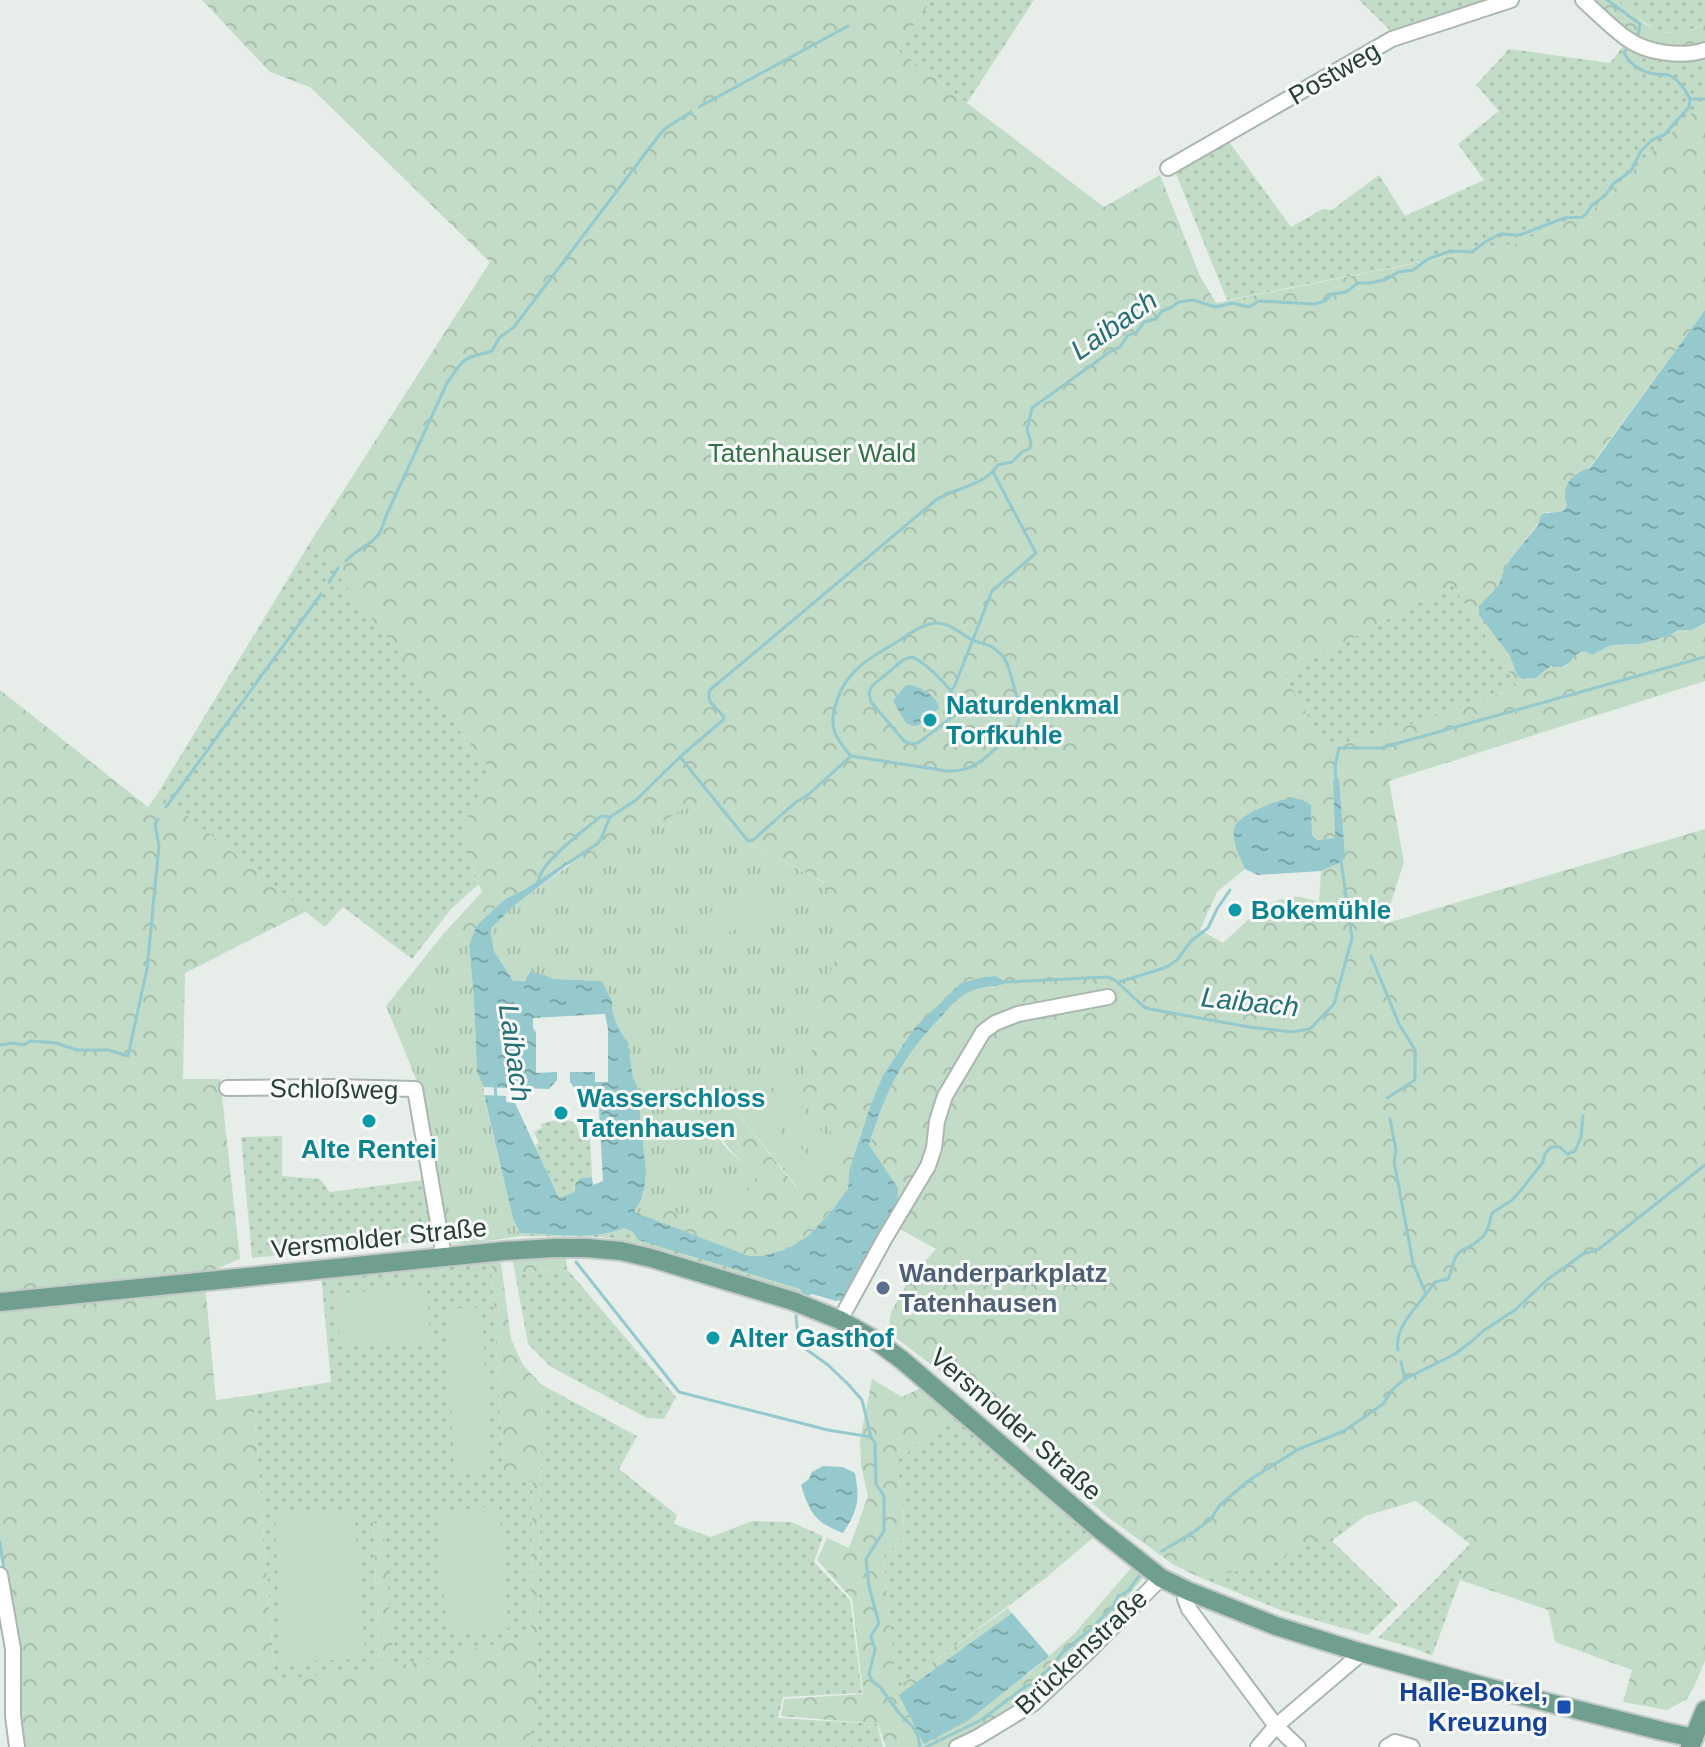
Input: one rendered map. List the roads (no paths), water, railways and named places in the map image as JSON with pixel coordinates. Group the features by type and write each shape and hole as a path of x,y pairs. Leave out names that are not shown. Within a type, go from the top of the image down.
{"main road":[{"name":"Versmolder Straße","path":"0,1302 554,1248 621,1251 651,1258 793,1301 840,1320 875,1340 1099,1529 1161,1578 1188,1591 1276,1626 1359,1652 1696,1741"},
{"path":"1696,1741 1705,1710"}],"street":[{"name":"Postweg","path":"1168,168 1392,39 1511,0"},
{"path":"1583,0 1628,40 1654,51 1690,55 1705,50"},
{"path":"840,1320 928,1166 945,1096 983,1032 995,1023 1018,1014 1108,997"},
{"name":"Schloßweg","path":"227,1088 415,1089 444,1257"},
{"path":"0,1575 13,1649 13,1716 17,1747"},
{"name":"Brückenstraße","path":"957,1747 1034,1703 1161,1578"},
{"path":"1188,1591 1185,1599 1189,1609 1276,1726 1298,1747"},
{"path":"1258,1747 1276,1726 1356,1658 1359,1652"},
{"path":"1387,1747 1395,1742 1412,1747"}],"water":[{"path":"1705,310 1705,623 1692,630 1678,630 1669,636 1640,644 1611,645 1592,655 1581,652 1565,665 1551,666 1536,678 1522,679 1517,675 1510,656 1479,615 1479,606 1499,585 1511,558 1538,525 1541,515 1566,508 1565,492 1569,481 1590,468"},
{"path":"908,685 927,692 939,708 919,725 906,723 893,701"},
{"path":"1339,779 1345,858 1341,862 1321,871 1258,875 1245,869 1235,842 1235,826 1250,813 1274,803 1293,798 1308,803 1311,805 1312,835 1317,840 1335,838 1333,780"},
{"path":"568,861 570,863 515,905 490,929 494,951 513,981 525,981 530,971 553,979 602,981 612,1001 617,1025 628,1043 633,1077 641,1096 646,1170 641,1200 634,1212 749,1256 787,1249 808,1236 848,1189 849,1171 871,1104 883,1075 915,1027 961,983 996,976 1005,981 1005,984 969,992 957,1000 927,1032 896,1076 869,1145 898,1188 897,1204 842,1300 812,1294 806,1297 800,1289 638,1240 633,1232 624,1228 587,1236 520,1233 513,1219 484,1095 506,1096 506,1102 515,1103 559,1198 575,1192 575,1184 581,1178 592,1177 593,1185 603,1181 598,1092 576,1090 570,1082 570,1072 595,1072 595,1082 608,1082 608,1029 605,1014 533,1018 536,1073 557,1072 557,1080 549,1089 523,1088 522,1082 507,1081 507,1088 484,1087 477,1073 469,945 477,925 505,899"},
{"path":"823,1466 843,1467 855,1473 856,1505 843,1533 825,1525 814,1515 801,1485 812,1472"},
{"path":"1012,1613 1049,1656 969,1720 924,1744 899,1695"}],"waterway":[{"name":"Laibach","path":"1607,0 1640,24 1638,35"},
{"path":"699,107 848,26"},
{"name":"Laibach","path":"568,863 597,844 610,817 636,800 723,720 724,717 710,702 710,690 936,500 978,482 998,465 1012,462 1030,448 1027,430 1032,408 1120,347 1128,335 1136,333 1144,322 1156,319 1162,311 1179,302 1193,300 1216,307 1232,303 1249,307 1259,301 1314,304 1325,301 1332,294 1346,292 1358,283 1371,283 1398,272 1413,270 1428,259 1450,251 1472,252 1500,234 1520,235 1564,218 1586,214 1613,184 1631,171 1641,151 1652,140 1664,135 1689,107 1690,99 1678,82 1668,75 1650,73 1636,67 1624,52 1628,48"},
{"path":"1690,99 1705,99"},
{"path":"346,561 379,533 447,383 458,368 467,359 492,351 499,338 514,327 660,134 691,112"},
{"path":"951,691 992,591 1036,553 993,472"},
{"path":"329,582 338,568"},
{"path":"166,807 321,594"},
{"path":"680,757 748,841 753,840 851,756 947,771 968,768 984,759 1014,730 1020,713 1004,658 990,646 970,639 947,625 936,623 920,628 878,653 847,680 834,709 834,731 851,756"},
{"path":"911,657 923,663 944,683 958,706 955,715 918,743 911,744 904,741 871,702 869,693 872,686 911,657"},
{"name":"Laibach","path":"1336,781 1339,748 1381,748 1705,657"},
{"name":"Laibach","path":"538,883 546,866 564,847 601,816 610,817"},
{"path":"0,1045 24,1045 30,1041 56,1043 77,1050 108,1050 128,1056 147,969 159,846 155,824 158,819"},
{"name":"Laibach","path":"1004,982 1107,977 1150,1009 1249,1027 1292,1032 1310,1029 1334,1004 1352,938 1341,861"},
{"path":"1119,982 1167,967 1177,960 1191,941 1208,928 1230,890"},
{"path":"1371,956 1399,1024 1415,1050 1415,1080 1387,1098"},
{"name":"Laibach","path":"495,1083 496,1100"},
{"path":"1426,1294 1435,1282 1448,1279 1457,1255 1482,1238 1492,1213 1522,1189 1551,1147 1560,1147 1567,1154 1575,1151 1581,1137 1583,1116"},
{"path":"1390,1119 1396,1151 1394,1161 1413,1263 1426,1294 1402,1327 1398,1350"},
{"path":"1405,1379 1455,1354 1515,1310 1548,1279 1583,1254 1599,1249 1705,1165"},
{"name":"Laibach","path":"576,1262 679,1392 828,1430 871,1437"},
{"name":"Laibach","path":"796,1316 798,1336 803,1347 828,1365 862,1400 875,1443 876,1484 884,1496 884,1531 866,1559 869,1587 879,1623 871,1636 875,1650 869,1674 913,1727 920,1747"},
{"path":"1162,1551 1211,1519 1219,1506 1248,1481 1297,1450 1344,1431 1383,1404 1392,1390 1405,1379 1401,1362"},
{"path":"0,1542 4,1570"},
{"path":"926,1747 981,1720 1034,1682 1094,1626 1142,1572"}],"place":[{"name":"Naturdenkmal Torfkuhle","path":"930,720"},
{"name":"Bokemühle","path":"1235,910"},
{"name":"Wasserschloss Tatenhausen","path":"561,1113"},
{"name":"Alte Rentei","path":"369,1121"},
{"name":"Wanderparkplatz Tatenhausen","path":"883,1288"},
{"name":"Alter Gasthof","path":"713,1338"},
{"name":"Halle-Bokel, Kreuzung","path":"1564,1707"}],"park label":[{"name":"Tatenhauser Wald","path":"812,453"}]}
